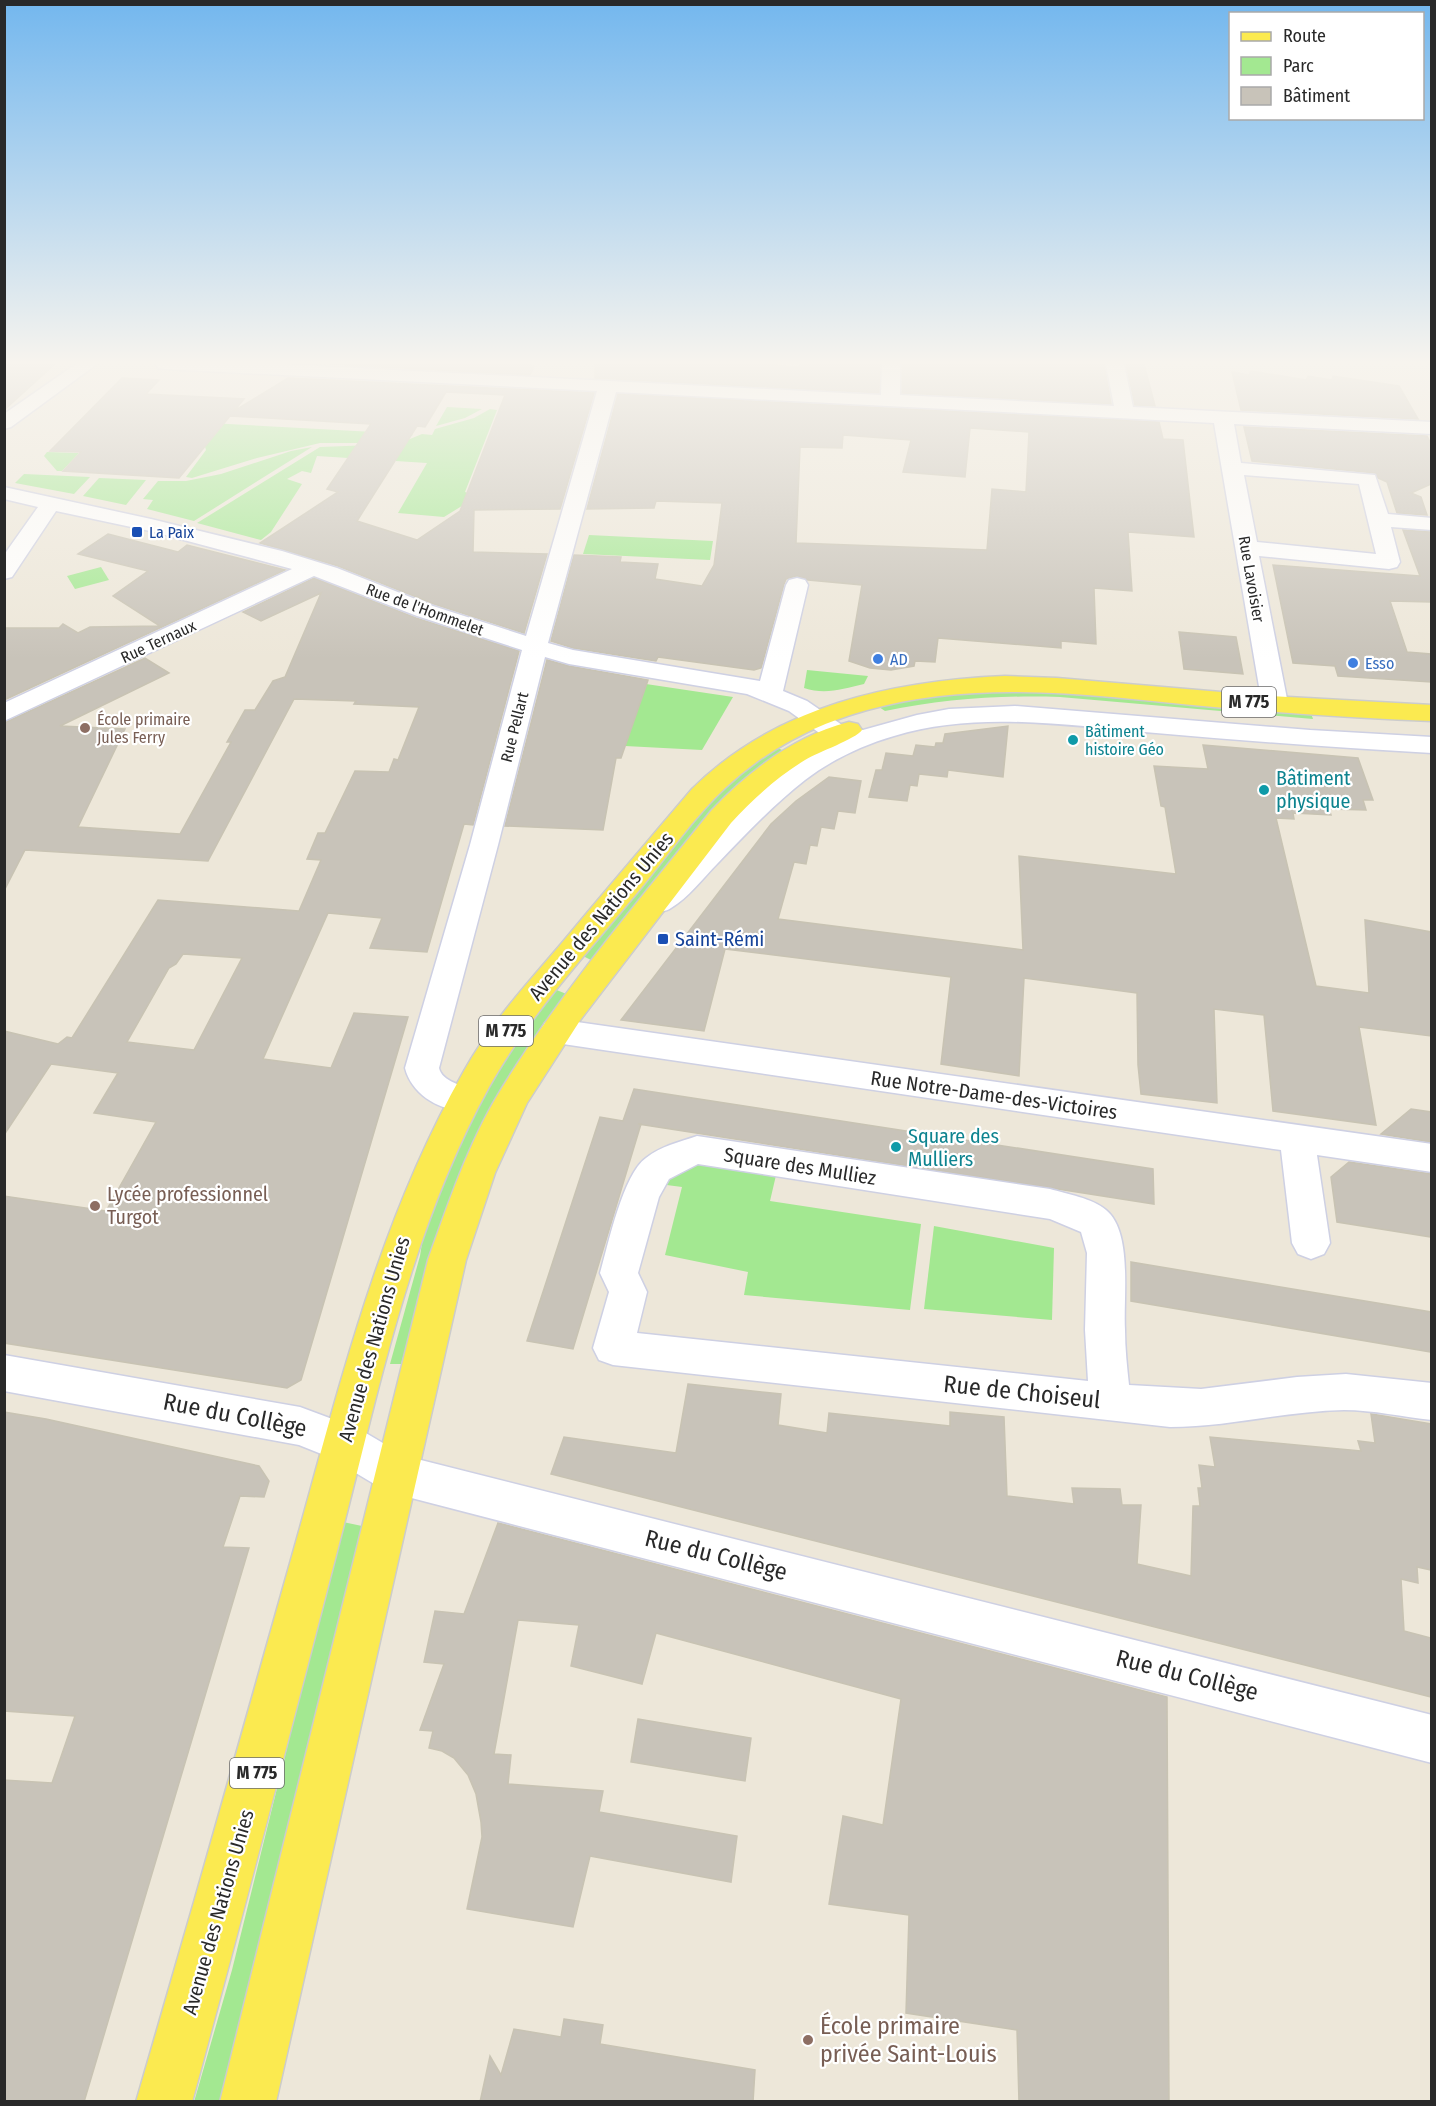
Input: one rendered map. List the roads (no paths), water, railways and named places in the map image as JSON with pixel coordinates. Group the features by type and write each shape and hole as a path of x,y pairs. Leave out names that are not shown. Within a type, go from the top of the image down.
{"main road":[{"name":"Avenue des Nations Unies","path":"248,2102 447,1260 466,1198 502,1119 556,1030 652,909 696,848 747,790 781,764 839,730 846,707 933,687 989,683 1056,684 1275,704 1431,713"},
{"name":"Avenue des Nations Unies","path":"164,2102 261,1760 344,1443 399,1246 434,1160 464,1099 508,1028 702,795 733,766 752,753 882,720 942,708 996,703 1025,703 1293,727 1431,735"}],"street":[{"name":"Rue Pellart","path":"464,1099 435,1089 423,1075 422,1068 587,462"},
{"name":"Rue Lavoisier","path":"1231,462 1275,704"},
{"path":"1232,468 1368,479 1389,562 1246,548"},
{"name":"Rue de l'Hommelet","path":"4,493 219,541 312,568 411,606 535,647 581,659 736,683 770,693 839,730"},
{"path":"4,572 51,503"},
{"path":"1379,520 1431,524"},
{"name":"Rue Ternaux","path":"4,713 312,568"},
{"path":"770,693 797,585"},
{"path":"839,730 1000,713 1310,738 1431,745"},
{"name":"Rue Notre-Dame-des-Victoires","path":"556,1030 1431,1158"},
{"path":"1298,1138 1311,1243"},
{"name":"Square des Mulliez","path":"613,1348 628,1292 620,1273 641,1195 656,1169 674,1158 698,1150 1050,1204 1076,1212 1094,1221 1103,1237 1106,1253 1105,1330 1110,1402"},
{"name":"Rue de Choiseul","path":"613,1348 1170,1408 1201,1408 1297,1395 1346,1392 1431,1402"},
{"name":"Rue du Collège","path":"4,1373 286,1423 313,1430 344,1443 396,1474 1431,1738"}],"place":[{"name":"La Paix","path":"137,532"},
{"name":"AD","path":"878,659"},
{"name":"Esso","path":"1353,663"},
{"name":"École primaire Jules Ferry","path":"85,728"},
{"name":"Bâtiment histoire Géo","path":"1073,740"},
{"name":"Bâtiment physique","path":"1264,790"},
{"name":"Saint-Rémi","path":"663,939"},
{"name":"Square des Mulliers","path":"896,1147"},
{"name":"Lycée professionnel Turgot","path":"95,1206"},
{"name":"École primaire privée Saint-Louis","path":"808,2040"}]}
